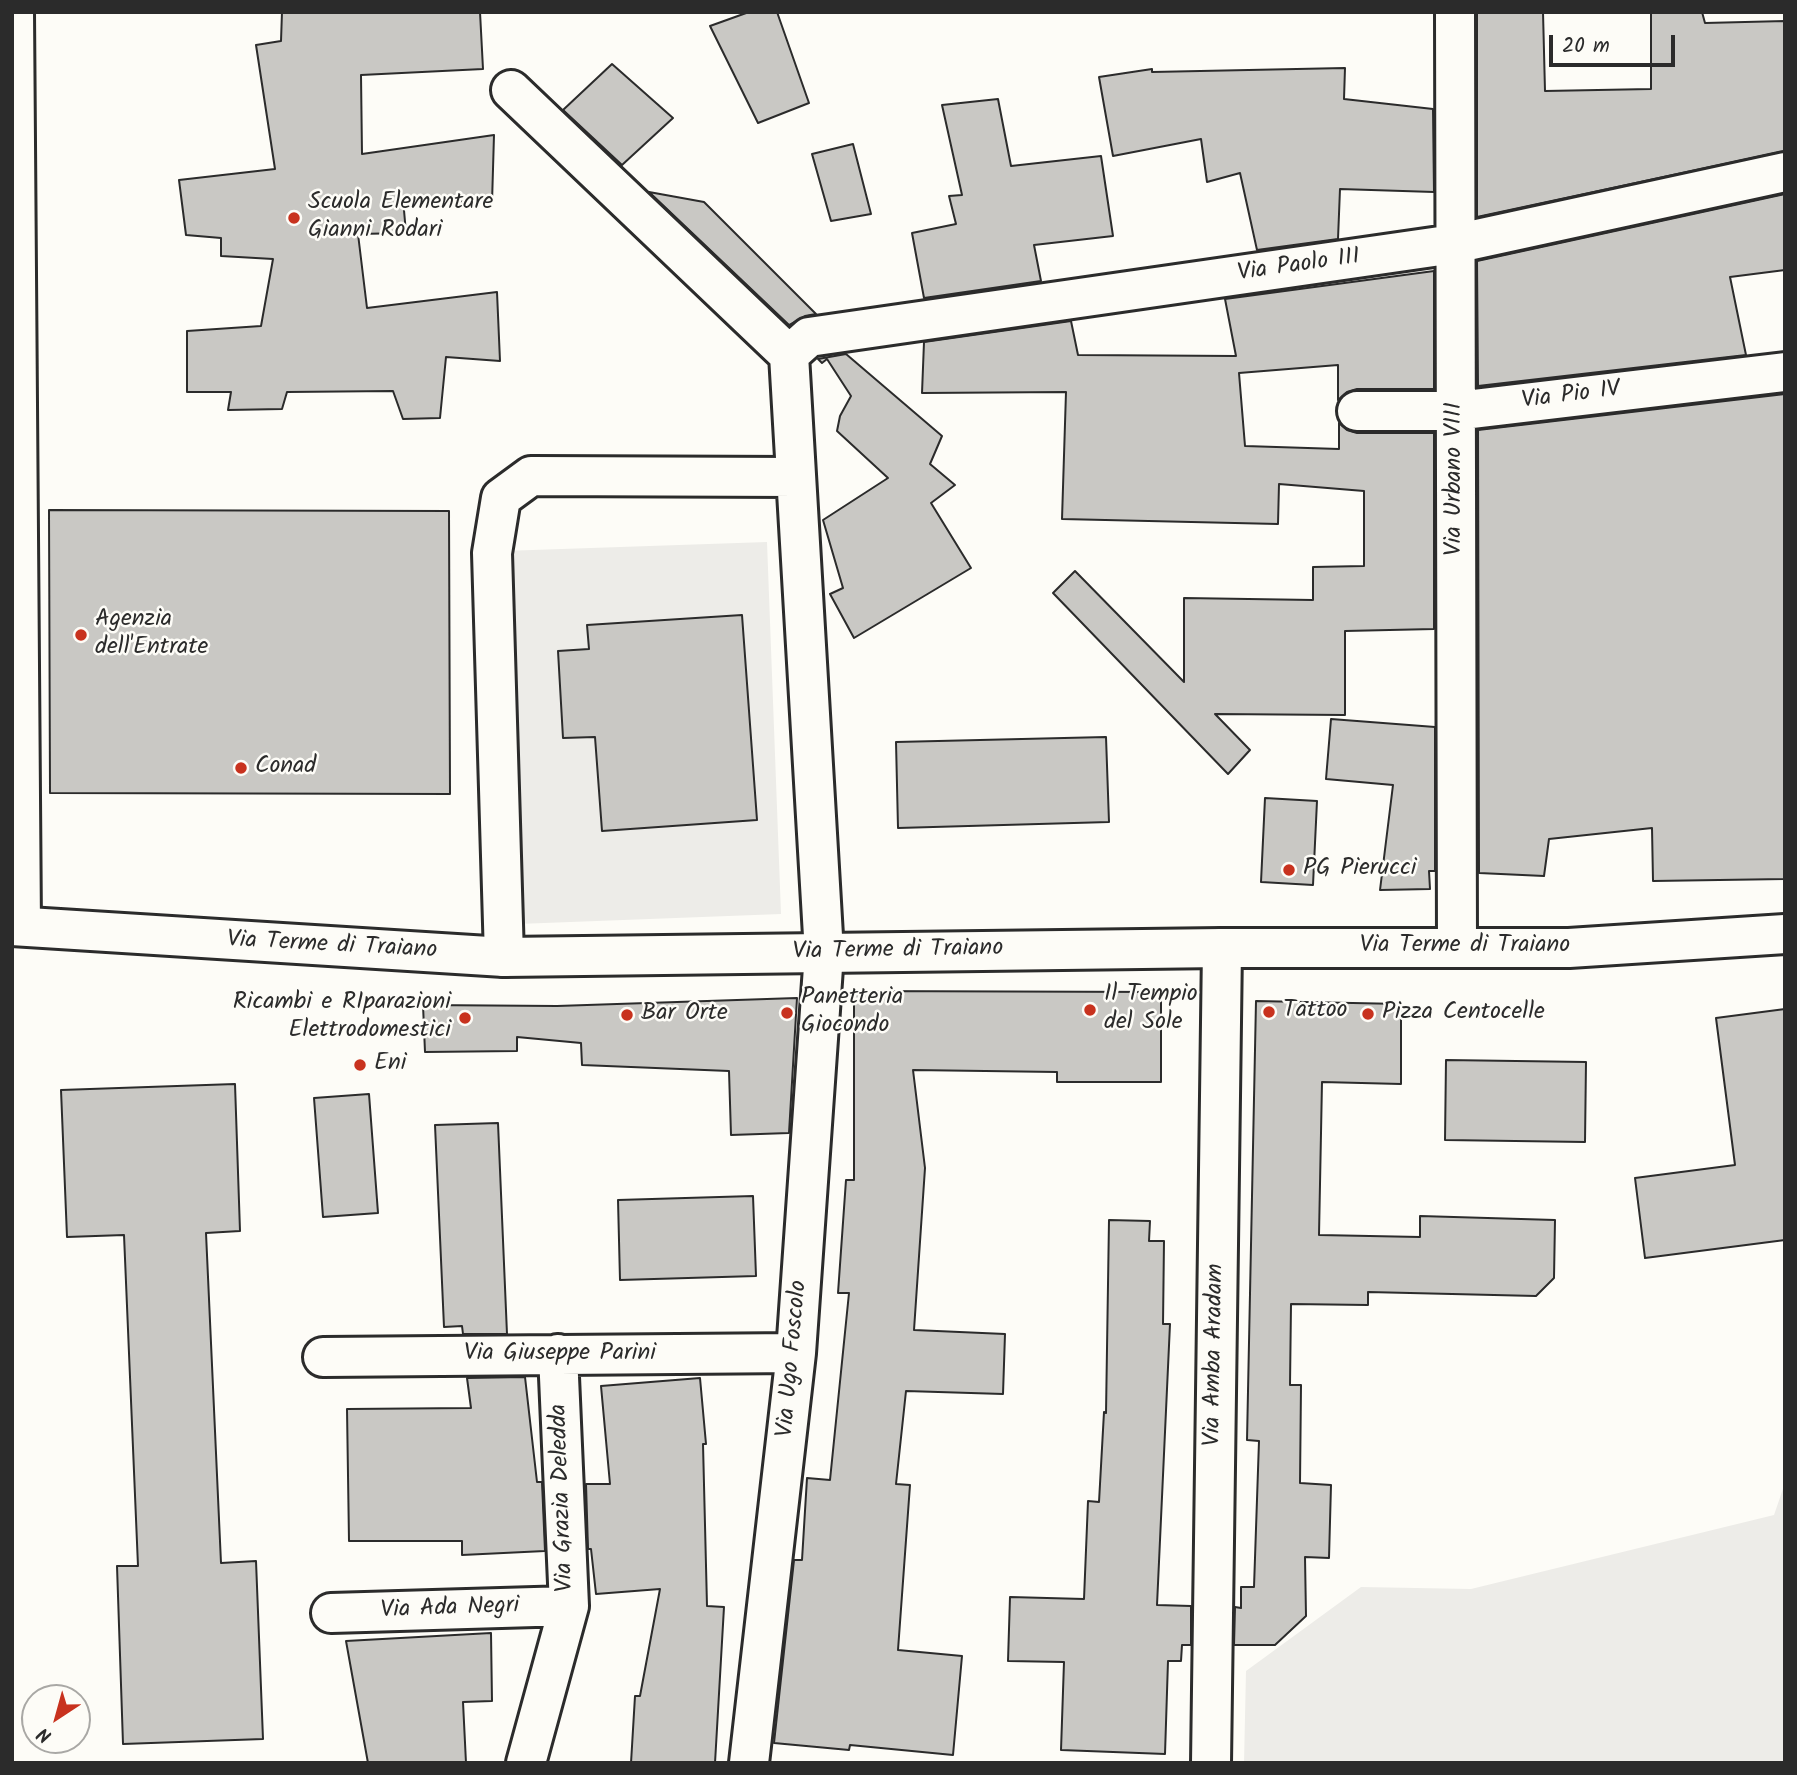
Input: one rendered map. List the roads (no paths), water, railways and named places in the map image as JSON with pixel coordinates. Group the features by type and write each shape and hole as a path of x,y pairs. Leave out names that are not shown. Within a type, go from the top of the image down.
{"street":[{"path":"14,12 17,926"},
{"name":"Via Urbano VIII","path":"1455,12 1457,947"},
{"path":"511,90 799,346"},
{"name":"Via Paolo III","path":"799,346 1454,244 1785,172"},
{"name":"Via Ugo Foscolo","path":"749,1763 796,1353 824,953 796,477 799,346"},
{"name":"Via Pio IV","path":"1357,411 1456,411 1785,372"},
{"path":"504,957 492,553 501,498 531,475 796,477"},
{"name":"Via Terme di Traiano","path":"17,926 504,957 1222,948 1569,947 1785,934"},
{"name":"Via Amba Aradam","path":"1211,1763 1222,948"},
{"name":"Via Giuseppe Parini","path":"323,1357 796,1353"},
{"name":"Via Grazia Deledda","path":"526,1763 569,1606 558,1354"},
{"name":"Via Ada Negri","path":"331,1613 569,1606"}],"place":[{"name":"Scuola Elementare Gianni Rodari","path":"294,218"},
{"name":"Agenzia dell'Entrate","path":"81,635"},
{"name":"Conad","path":"241,768"},
{"name":"PG Pierucci","path":"1289,870"},
{"name":"Il Tempio del Sole","path":"1090,1010"},
{"name":"Tattoo","path":"1269,1012"},
{"name":"Panetteria Giocondo","path":"787,1013"},
{"name":"Pizza Centocelle","path":"1368,1014"},
{"name":"Bar Orte","path":"627,1015"},
{"name":"Ricambi e RIparazioni Elettrodomestici","path":"465,1018"},
{"name":"Eni","path":"360,1065"}]}
